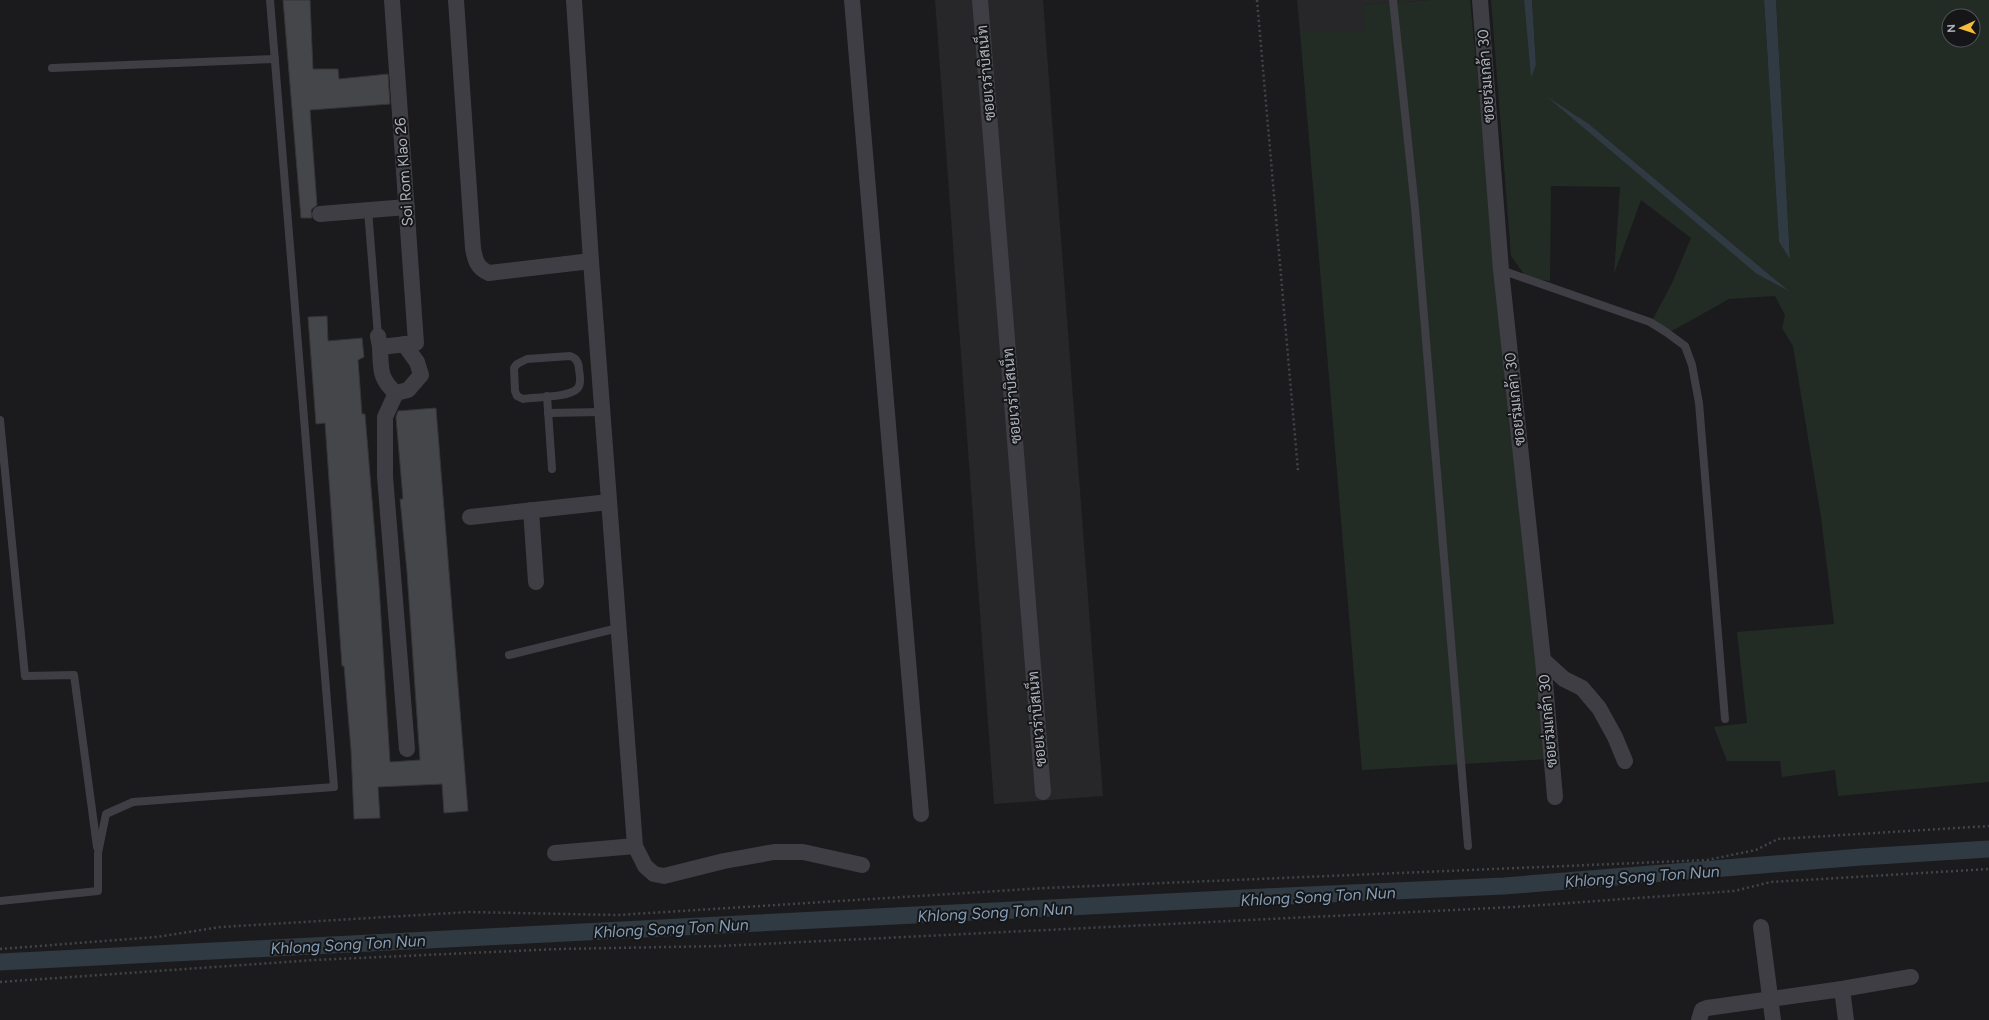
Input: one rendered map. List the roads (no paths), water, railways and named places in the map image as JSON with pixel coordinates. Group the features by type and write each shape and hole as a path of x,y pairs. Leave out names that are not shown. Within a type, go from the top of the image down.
{"street":[{"name":"Soi Rom Klao 26","path":"392,0 407,207 410,344"},
{"path":"456,0 472,248 476,262 482,270 489,272 591,261"},
{"path":"574,0 591,261 635,846 645,866 654,874 664,876 724,861 774,852 803,852 862,865"},
{"path":"852,0 921,814"},
{"name":"ซอยเวร่าบิสเน็ท","path":"980,0 1043,792"},
{"name":"ซอยร่มเกล้า 30","path":"1480,0 1501,270 1543,660 1555,797"},
{"path":"320,214 407,207"},
{"path":"396,394 387,385 381,373 379,341 410,344 421,375 408,390 396,394 385,417 385,476 407,750"},
{"path":"470,517 609,502"},
{"path":"531,510 536,582"},
{"path":"1543,660 1564,679 1582,688 1599,708 1615,737 1625,761"},
{"path":"555,854 635,846"},
{"path":"1761,927 1773,1020"},
{"path":"1699,1020 1702,1010 1707,1008 1911,978"},
{"path":"1842,989 1846,1020"}],"lane":[{"path":"98,854 106,814 133,802 334,787 270,0"},
{"path":"1393,0 1415,208 1468,846"},
{"path":"52,68 275,59"},
{"path":"368,210 379,341"},
{"path":"1501,270 1650,322 1685,346 1692,365 1699,403 1725,720"},
{"path":"564,356 574,358 579,368 580,385 577,390 570,394 547,396 523,399 517,396 515,391 514,368 517,364 527,359 564,356"},
{"path":"547,396 552,469"},
{"path":"548,413 602,412"},
{"path":"0,420 25,676 74,675 98,854 98,891 0,900"},
{"path":"509,655 618,628"}],"waterway":[{"name":"Khlong Song Ton Nun","path":"0,962 1504,886 1861,857 1989,849"}]}
